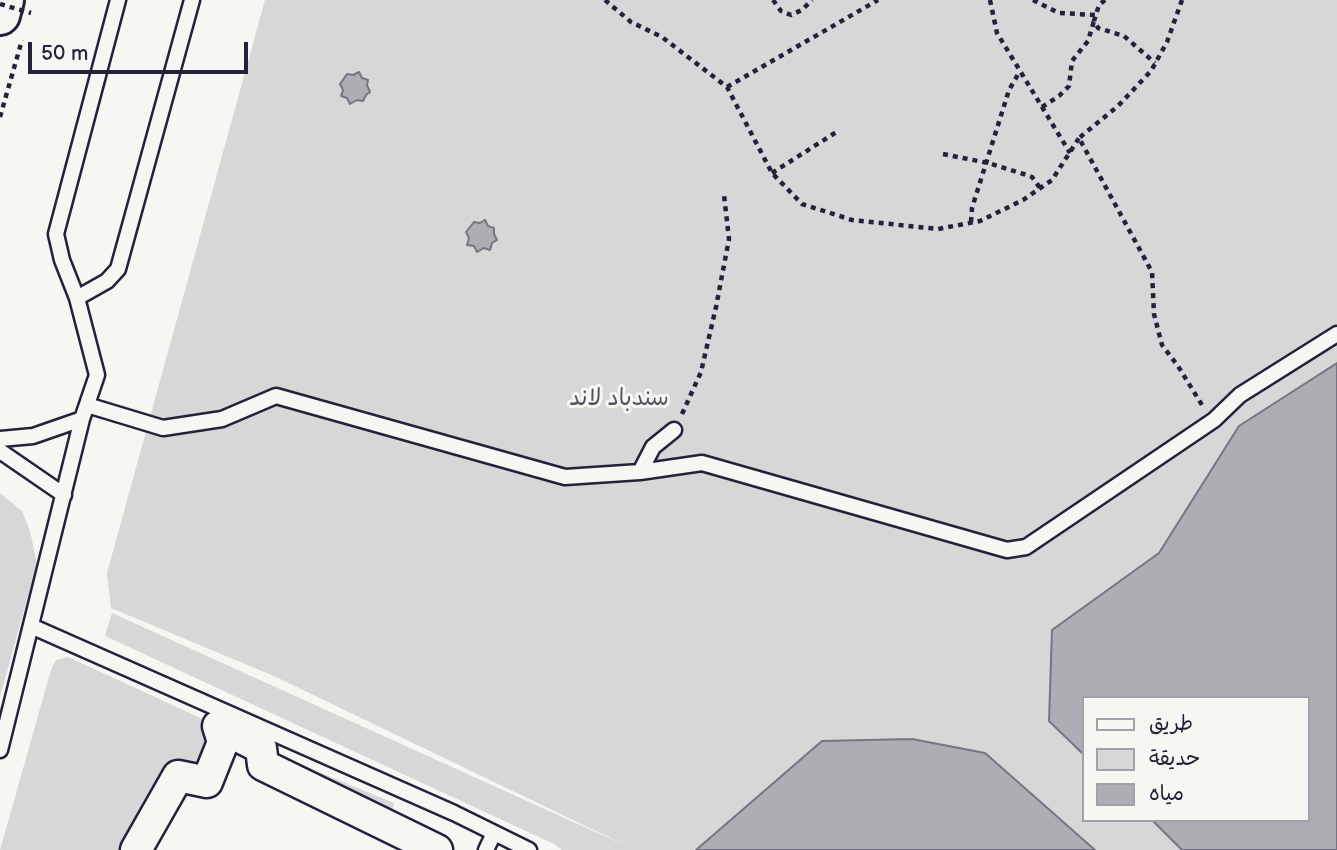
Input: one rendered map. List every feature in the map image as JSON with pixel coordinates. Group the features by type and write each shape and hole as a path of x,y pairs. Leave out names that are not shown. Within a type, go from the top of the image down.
{"street":[{"path":"136,850 178,776 207,782 223,742 218,726 261,748 263,765 437,850"}],"lane":[{"path":"0,750 82,419 97,375 77,298 62,260 56,234 118,0"},
{"path":"77,298 107,281 118,269 192,0"},
{"path":"87,405 163,428 222,419 276,396 565,477 640,472 702,463 1007,550 1026,547 1214,419 1240,395 1337,334"},
{"path":"0,439 33,436 82,419"},
{"path":"640,472 653,447 674,430"},
{"path":"0,451 64,495"},
{"path":"31,626 529,850"},
{"path":"486,850 494,833"}],"path":[{"path":"606,0 631,23 662,37 727,87 772,173 802,204 852,220 937,229 980,221 1023,200 1052,180 1079,138 1118,106 1150,71 1167,42 1181,0"},
{"path":"773,0 781,11 791,15 802,10 812,0"},
{"path":"727,87 878,0"},
{"path":"990,0 997,33 1070,153"},
{"path":"1033,0 1059,13 1096,15"},
{"path":"1042,107 1069,86 1072,61 1088,41 1099,5 1105,0"},
{"path":"0,4 17,18 0,117"},
{"path":"1094,21 1098,27 1133,42 1155,63"},
{"path":"971,222 972,208 1009,90 1020,71"},
{"path":"772,173 838,131"},
{"path":"1079,138 1152,272 1154,314 1162,345 1214,419"},
{"path":"943,155 988,163 1032,177 1040,188"},
{"path":"674,430 701,372 716,307 729,239 724,195"}],"green space":[{"name":"سندباد لاند","path":"265,0 1337,0 1337,363 1239,426 1159,553 1052,630 1049,721 1082,753 1082,822 1154,822 1182,850 1095,850 985,753 822,741 696,850 562,850 105,636 112,613 633,849 276,677 111,608 107,573"},
{"path":"0,493 22,511 30,531 37,564 0,697"},
{"path":"68,657 218,726 207,782 178,776 136,850 0,850 51,670 56,660"},
{"path":"261,748 394,803 391,814"}],"water":[{"path":"359,72 362,78 368,80 370,92 363,101 357,100 350,104 347,98 341,96 343,90 340,84 347,74"},
{"path":"485,220 488,226 494,228 497,240 492,243 490,250 484,248 477,252 474,246 467,245 469,238 466,232 474,222"},
{"path":"1337,363 1337,850 1182,850 1154,822 1309,822 1309,696 1082,696 1082,753 1049,721 1052,630 1159,553 1239,426"},
{"path":"912,739 985,753 1095,850 696,850 822,741"}]}
